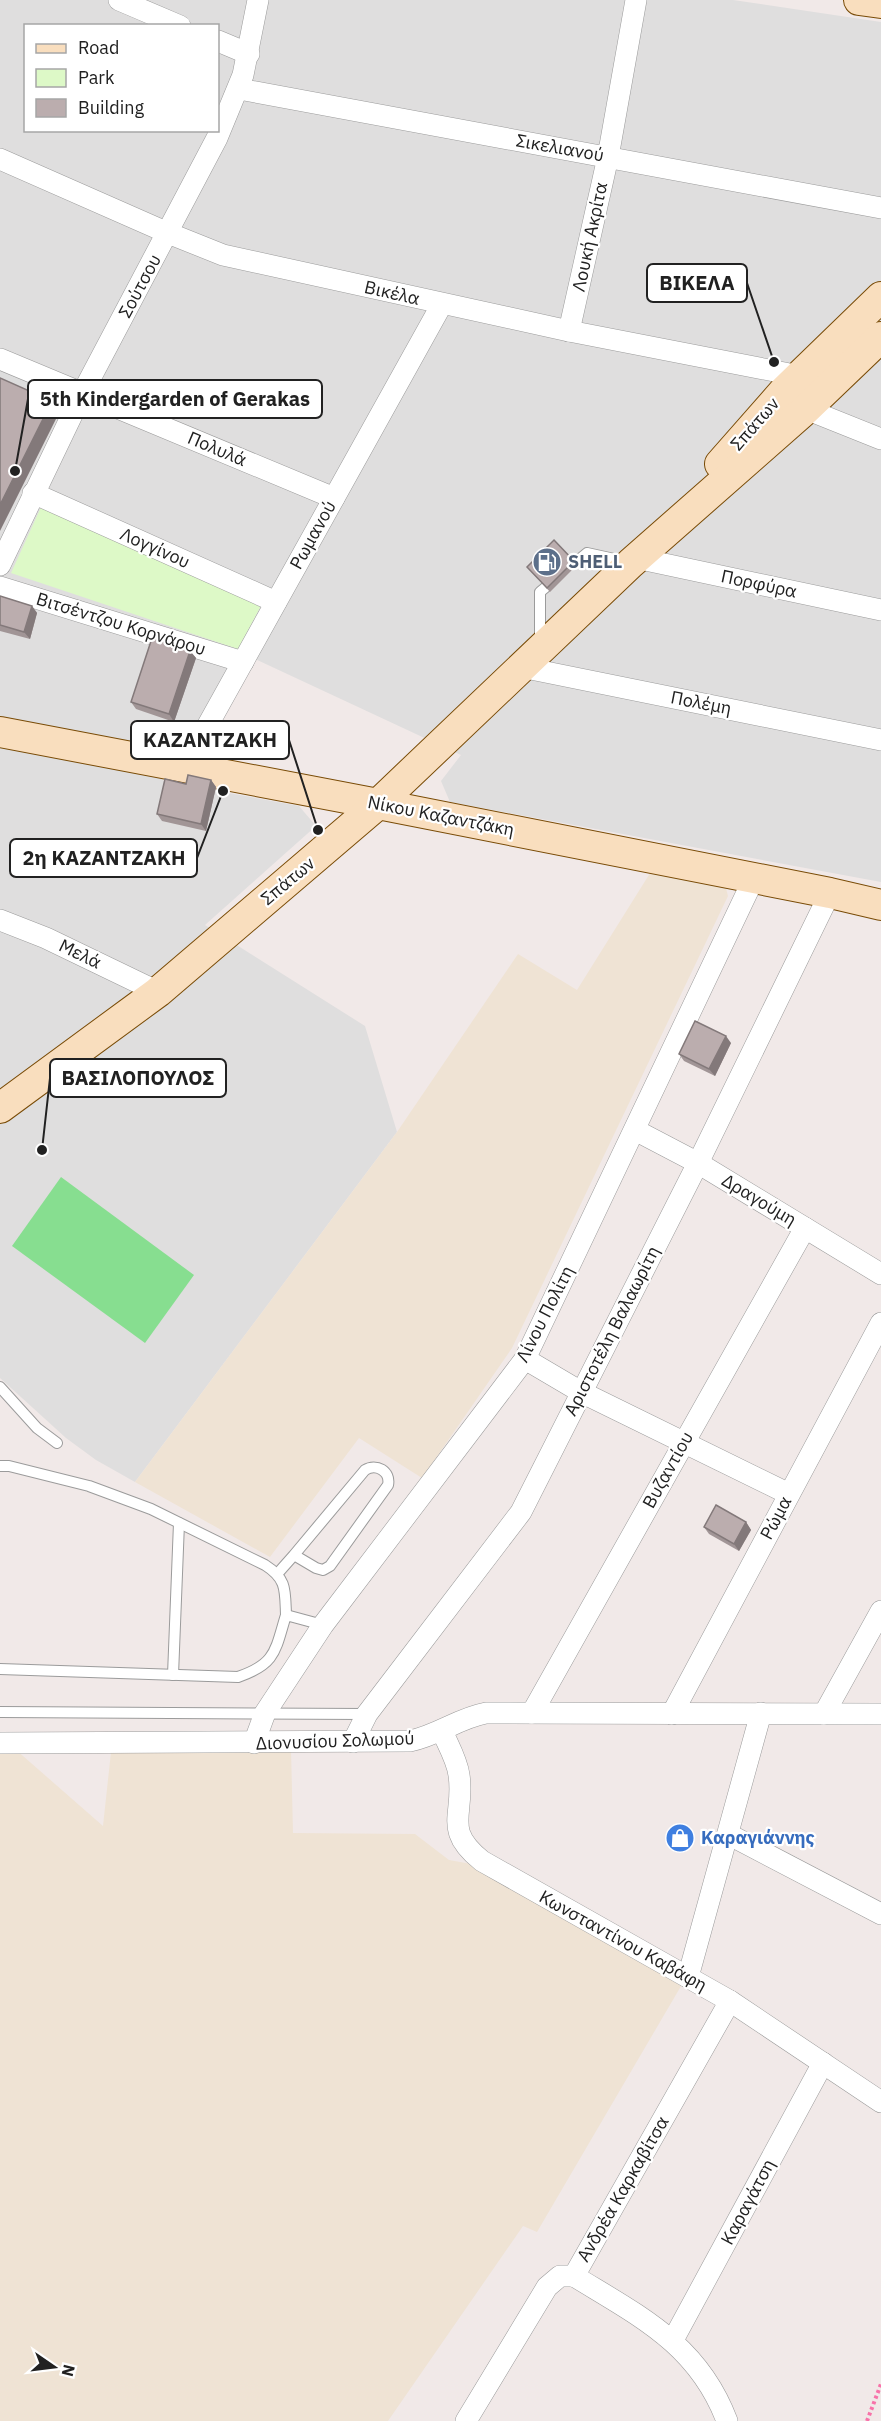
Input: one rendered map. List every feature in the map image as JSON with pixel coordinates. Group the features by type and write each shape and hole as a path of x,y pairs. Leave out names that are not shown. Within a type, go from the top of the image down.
{"main road":[{"path":"859,0 881,3"},
{"name":"Σπάτων","path":"634,560 800,376 881,297"},
{"name":"Σπάτων","path":"3,1103 158,992 378,804 634,560 806,410 881,337"},
{"name":"Νίκου Καζαντζάκη","path":"0,732 185,766 831,893 881,905"}],"street":[{"path":"119,0 175,24"},
{"name":"Σούτσου","path":"2,556 83,392 217,138 239,89 249,54 258,0"},
{"name":"Λουκή Ακρίτα","path":"569,332 608,157 636,0"},
{"path":"219,41 249,54"},
{"name":"Σικελιανού","path":"239,89 881,208"},
{"name":"Βικέλα","path":"0,159 223,255 569,332 800,376"},
{"name":"Ρωμανού","path":"185,766 442,304"},
{"name":"Πολυλά","path":"0,358 334,498"},
{"path":"806,410 881,439"},
{"name":"Λογγίνου","path":"33,493 276,602"},
{"name":"Πορφύρα","path":"634,560 881,610"},
{"name":"Βιτσέντζου Κορνάρου","path":"0,587 243,662"},
{"name":"Πολέμη","path":"530,658 881,740"},
{"name":"Λίνου Πολίτη","path":"254,1743 265,1713 323,1625 525,1359 753,878"},
{"name":"Αριστοτέλη Βαλαωρίτη","path":"353,1742 367,1714 521,1512 698,1163 831,893"},
{"name":"Μελά","path":"0,920 46,938 158,992"},
{"name":"Δραγούμη","path":"635,1130 698,1163 881,1274"},
{"name":"Βυζαντίου","path":"532,1713 805,1228"},
{"name":"Ρώμα","path":"672,1714 881,1323"},
{"path":"525,1359 581,1392 789,1494"},
{"path":"824,1714 881,1611"},
{"name":"Διονυσίου Σολωμού","path":"0,1743 410,1741 442,1731 473,1715 532,1713 881,1714"},
{"path":"688,1977 761,1713"},
{"name":"Κωνσταντίνου Καβάφη","path":"442,1731 459,1775 459,1834 471,1852 482,1861 730,2001 881,2102"},
{"path":"728,1834 881,1914"},
{"name":"Ανδρέα Καρκαβίτσα","path":"466,2421 547,2287 560,2276 574,2276 730,2001"},
{"name":"Καραγάτση","path":"673,2340 823,2063"},
{"path":"574,2276 648,2321 673,2340 712,2390 728,2421"}],"lane":[{"path":"575,563 587,553 634,560"},
{"path":"530,658 540,592 546,587"},
{"path":"0,1387 37,1428 57,1443"},
{"path":"0,1466 9,1466 89,1485 179,1522 278,1573 285,1586 286,1615 274,1654 258,1670 238,1677 0,1670"},
{"path":"278,1573 365,1470 371,1466 387,1474 388,1485 330,1566 323,1570 316,1568 294,1555"},
{"path":"173,1675 179,1522"},
{"path":"286,1615 323,1625"},
{"path":"0,1712 367,1714"}],"path":[{"path":"867,2421 881,2384"}],"shaded area":[{"path":"0,0 733,0 881,22 881,882 450,802 441,781 461,755 240,652 163,781 299,806 316,826 205,925 365,1026 397,1132 135,1482 96,1460 66,1438 0,1378"},
{"path":"0,367 54,391 47,406 0,386"},
{"path":"652,870 719,882 726,888 728,896 512,1348 422,1478 359,1438 270,1557 135,1482 397,1132 518,954 577,990"},
{"path":"0,1749 15,1749 103,1826 111,1752 291,1749 293,1833 415,1834 449,1860 471,1864 684,1981 537,2232 523,2226 388,2421 0,2421"}],"green space":[{"path":"42,505 263,602 238,649 11,573"},
{"path":"61,1177 194,1275 145,1343 12,1246"}],"building":[{"path":"0,378 52,401 0,505"},
{"path":"554,540 574,561 547,588 527,567"},
{"path":"0,596 32,606 24,632 0,625"},
{"path":"152,638 190,651 169,714 131,702"},
{"path":"188,775 211,780 201,824 157,814 165,779 186,784"},
{"path":"695,1021 726,1036 709,1069 679,1054"},
{"path":"716,1505 746,1522 734,1544 704,1527"}],"place":[{"name":"ΒΙΚΕΛΑ","path":"774,362"},
{"name":"5th Kindergarden of Gerakas","path":"15,471"},
{"name":"SHELL","path":"547,562"},
{"name":"2η ΚΑΖΑΝΤΖΑΚΗ","path":"223,791"},
{"name":"ΚΑΖΑΝΤΖΑΚΗ","path":"318,830"},
{"name":"ΒΑΣΙΛΟΠΟΥΛΟΣ","path":"42,1150"},
{"name":"Καραγιάννης","path":"680,1838"}]}
